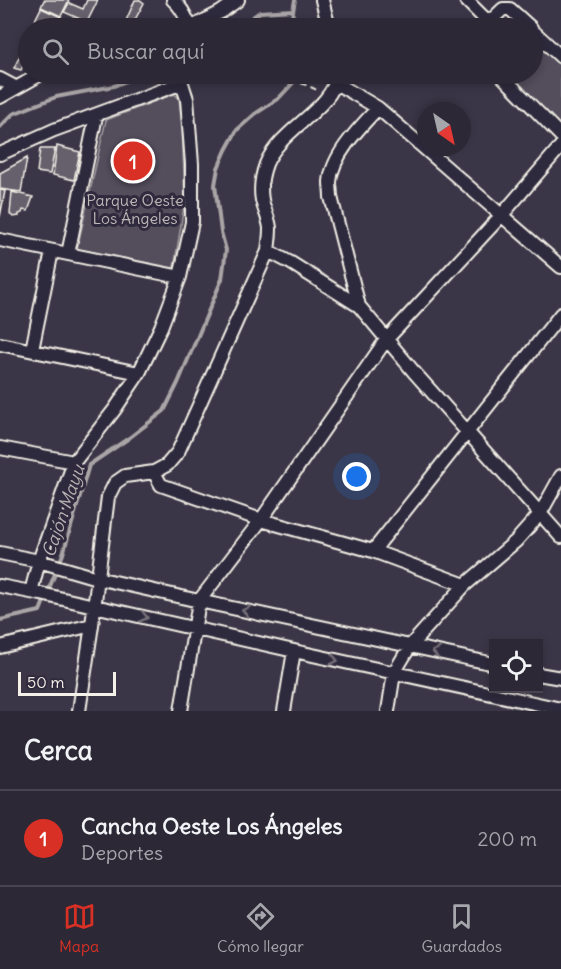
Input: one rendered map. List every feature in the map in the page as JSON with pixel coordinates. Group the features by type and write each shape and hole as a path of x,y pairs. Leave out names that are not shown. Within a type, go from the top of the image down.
{"street":[{"path":"173,0 186,18"},
{"path":"210,18 238,0"},
{"path":"322,0 326,18"},
{"path":"466,0 480,18"},
{"path":"493,18 503,9 510,9 520,18"},
{"path":"543,40 561,57"},
{"path":"0,79 15,87"},
{"path":"0,97 21,84"},
{"path":"0,154 54,130 96,116 167,84"},
{"path":"42,595 39,561 74,462 115,410 139,373 161,327 180,277 192,222 192,164 187,99 182,84"},
{"path":"79,711 108,496 115,483 125,476 154,472 168,465 178,452 268,251 270,226 262,198 262,179 267,162 279,142 328,96 334,84"},
{"path":"345,84 378,108 561,267"},
{"path":"510,84 561,136"},
{"path":"359,306 331,196 330,180 336,160 355,133 378,108"},
{"path":"68,254 96,116"},
{"path":"181,711 199,601 261,520 386,340 501,216 561,146"},
{"path":"0,240 180,277"},
{"path":"32,350 52,250"},
{"path":"268,251 359,306 386,340 561,537"},
{"path":"373,551 561,314"},
{"path":"0,344 139,373"},
{"path":"0,448 74,462"},
{"path":"154,472 161,485 261,520 373,551 465,585"},
{"path":"388,711 394,673 410,646 465,585 516,541 540,514 561,476"},
{"path":"0,553 199,601 489,663"},
{"path":"0,586 561,709"},
{"path":"0,647 92,625"},
{"path":"284,711 294,651"},
{"path":"543,675 561,678"}],"green space":[{"path":"543,45 561,62 561,125 516,84 543,84"},
{"name":"Parque Oeste Los Ángeles","path":"174,94 179,98 182,125 185,200 174,268 77,249 106,120"}],"building":[{"path":"44,0 69,0 61,16 41,7"},
{"path":"87,0 98,0 89,18 78,18 64,12 69,3 83,9"},
{"path":"135,0 144,3 136,18 127,18"},
{"path":"41,8 61,17 60,18 36,18"},
{"path":"57,146 80,152 74,180 53,175"},
{"path":"40,149 55,149 50,174 37,172"},
{"path":"27,158 21,192 0,189 0,173"},
{"path":"0,190 5,191 0,217"},
{"path":"12,192 33,197 28,211 23,210 19,216 13,217 10,214"}],"waterway":[{"path":"292,18 295,0"},
{"path":"251,18 260,12 293,10"},
{"path":"0,127 13,114 56,97 119,84"},
{"name":"Cajón Mayu","path":"0,620 40,611 63,554 89,465 164,411 222,279 226,250 221,232 215,185 218,168 237,130 255,114 278,99 292,84"}],"place":[{"name":"Cancha Oeste Los Ángeles","path":"133,161"}]}
